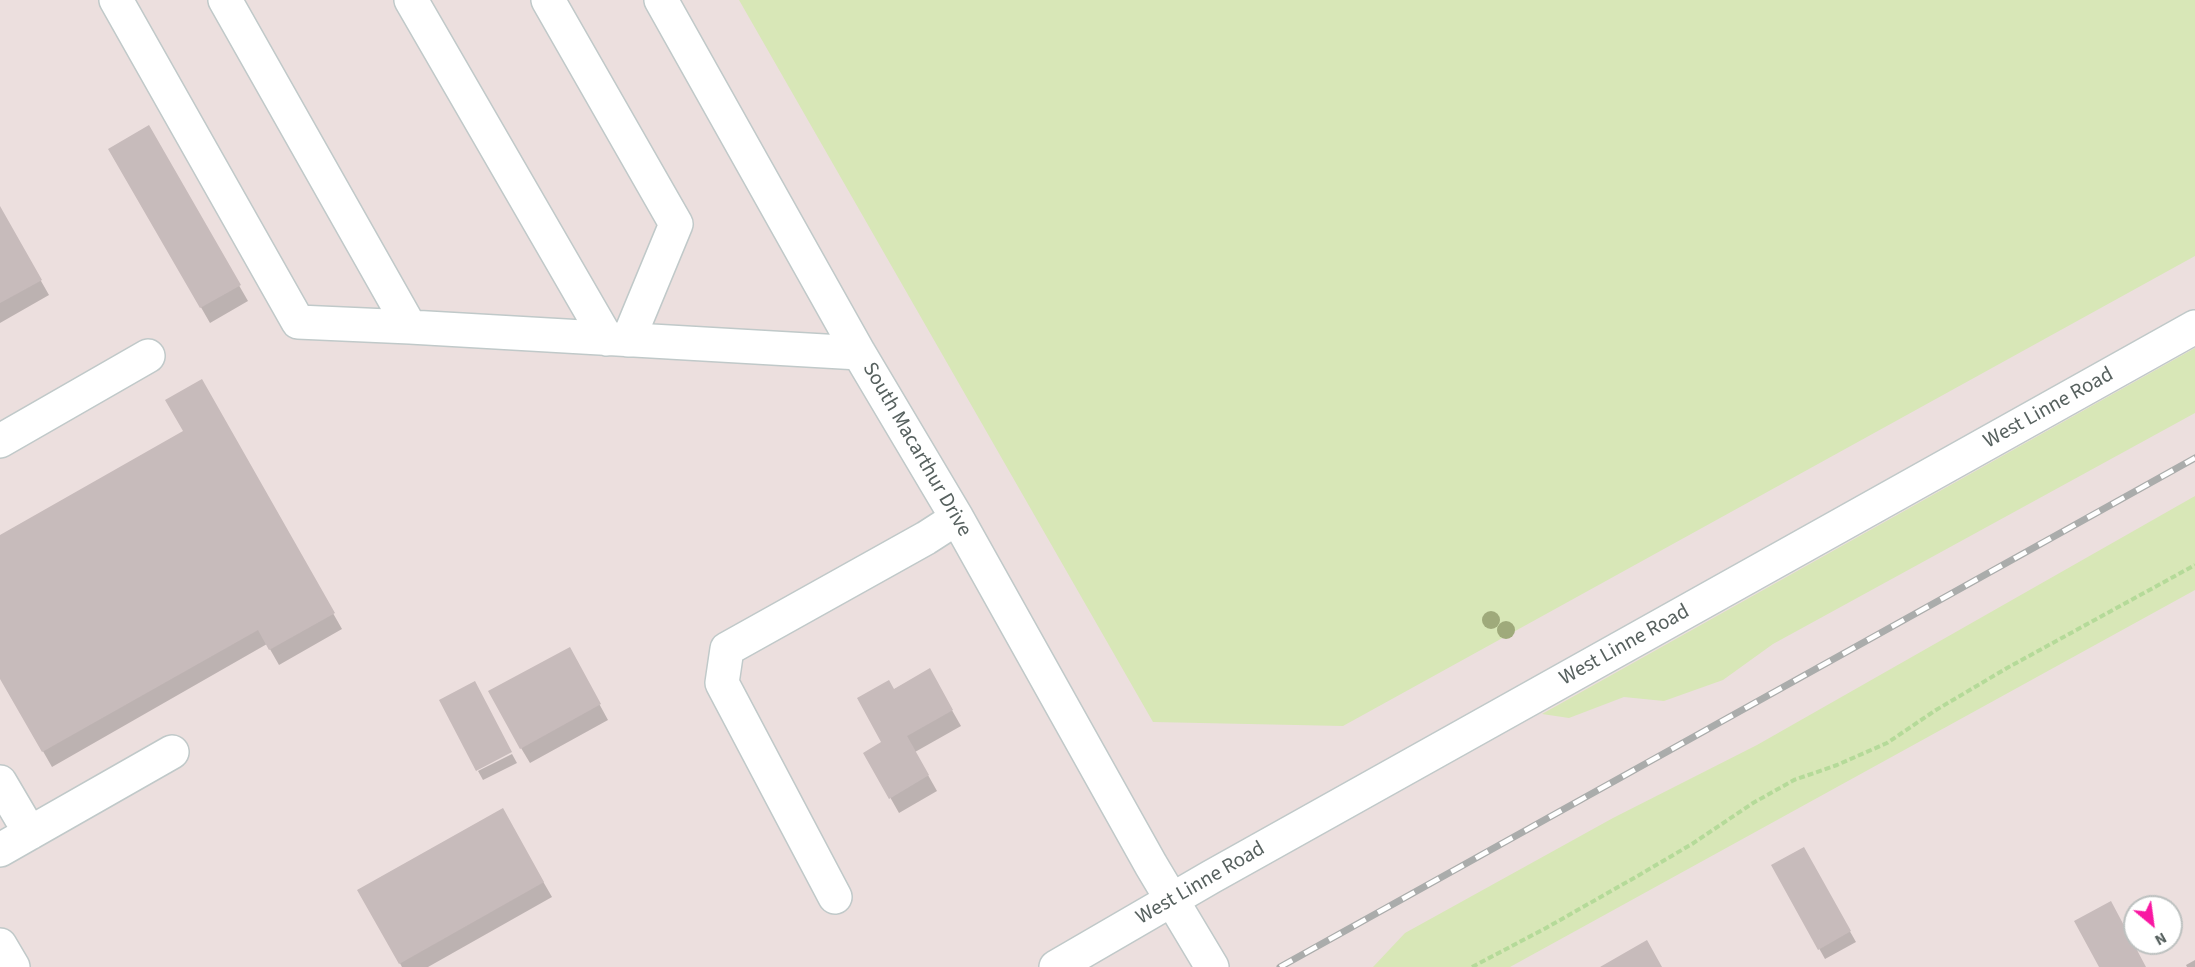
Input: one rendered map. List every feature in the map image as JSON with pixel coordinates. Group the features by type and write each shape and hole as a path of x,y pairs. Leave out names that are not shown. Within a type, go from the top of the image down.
{"street":[{"path":"116,0 298,322 860,353"},
{"path":"225,0 410,327"},
{"path":"411,0 617,339"},
{"path":"548,0 676,224 617,339"},
{"name":"South Macarthur Drive","path":"661,0 1172,900"},
{"name":"West Linne Road","path":"1056,967 2195,327"},
{"path":"0,441 148,356"},
{"path":"835,897 722,683 728,650 926,538 957,518"},
{"path":"0,850 172,752"},
{"path":"0,782 30,833"},
{"path":"1172,900 1212,967"},
{"path":"0,945 13,967"}],"path":[{"path":"1472,967 1644,873 1763,797 1794,780 1837,765 1887,743 1936,710 2007,668 2195,565"}],"green space":[{"path":"739,0 2195,0 2195,256 1343,726 1153,722"},
{"path":"2195,348 2195,413 1773,644 1723,680 1664,701 1624,697 1569,718 1542,714"},
{"path":"2195,496 2195,590 1510,967 1373,967 1405,933 1613,818 1757,745"}],"building":[{"path":"149,125 241,285 200,308 108,149"},
{"path":"0,206 42,280 0,303"},
{"path":"202,379 335,613 269,650 258,630 42,752 0,679 0,535 183,431 165,400"},
{"path":"570,647 601,704 520,749 488,691"},
{"path":"930,668 953,710 907,736 929,775 889,799 863,753 881,742 857,698 889,680 894,689"},
{"path":"475,681 512,752 476,771 439,700"},
{"path":"503,808 544,882 399,964 357,890"},
{"path":"1804,847 1851,931 1818,950 1771,865"},
{"path":"2111,901 2123,924 2123,955 2140,955 2146,967 2099,967 2074,921"},
{"path":"1647,940 1662,967 1600,967"}],"railway":[{"path":"1280,967 2195,458"}]}
